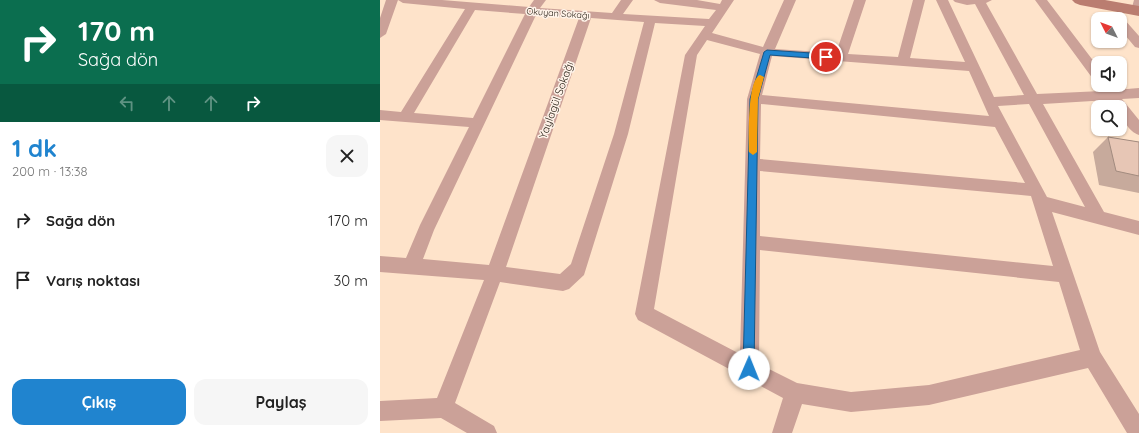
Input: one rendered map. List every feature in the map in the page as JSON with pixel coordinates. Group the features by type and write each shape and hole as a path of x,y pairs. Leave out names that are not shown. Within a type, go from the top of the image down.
{"street":[{"path":"380,34 392,0"},
{"name":"Okuyan Sokağı","path":"409,0 472,6 536,5 565,13 650,19 708,29 767,52 974,67"},
{"path":"565,13 573,0"},
{"path":"616,16 627,0"},
{"path":"660,0 704,4 726,4"},
{"path":"749,369 754,99 767,52 790,0"},
{"path":"840,58 860,0"},
{"path":"903,62 919,0"},
{"path":"942,0 999,122 1039,196 1092,357 1139,433"},
{"path":"959,0 967,2 983,0 1034,99 1098,216"},
{"path":"1041,0 1091,67"},
{"path":"1080,0 1106,5 1138,8"},
{"path":"726,4 691,55 644,314 795,393 852,402 929,395 1092,357"},
{"path":"411,267 426,230 536,5"},
{"path":"1106,5 1112,12"},
{"path":"405,117 472,6"},
{"name":"Yaylagül Sokağı","path":"443,408 495,273 586,15"},
{"path":"380,264 495,273 564,284 578,269 621,134 650,19"},
{"path":"1127,30 1139,44"},
{"path":"990,102 1034,99 1092,92"},
{"path":"1110,92 1139,130"},
{"path":"1127,92 1139,93"},
{"path":"754,99 999,122"},
{"path":"380,115 478,123"},
{"path":"753,164 1039,196 1139,228"},
{"path":"751,242 1065,275"},
{"path":"782,433 795,393"},
{"path":"380,411 443,408 487,433"}],"building":[{"path":"1108,137 1139,142 1139,176 1116,171"}],"slow traffic":[{"path":"753,152 754,99 760,77"}],"route":[{"path":"749,369 754,99 767,52 826,57"}]}
